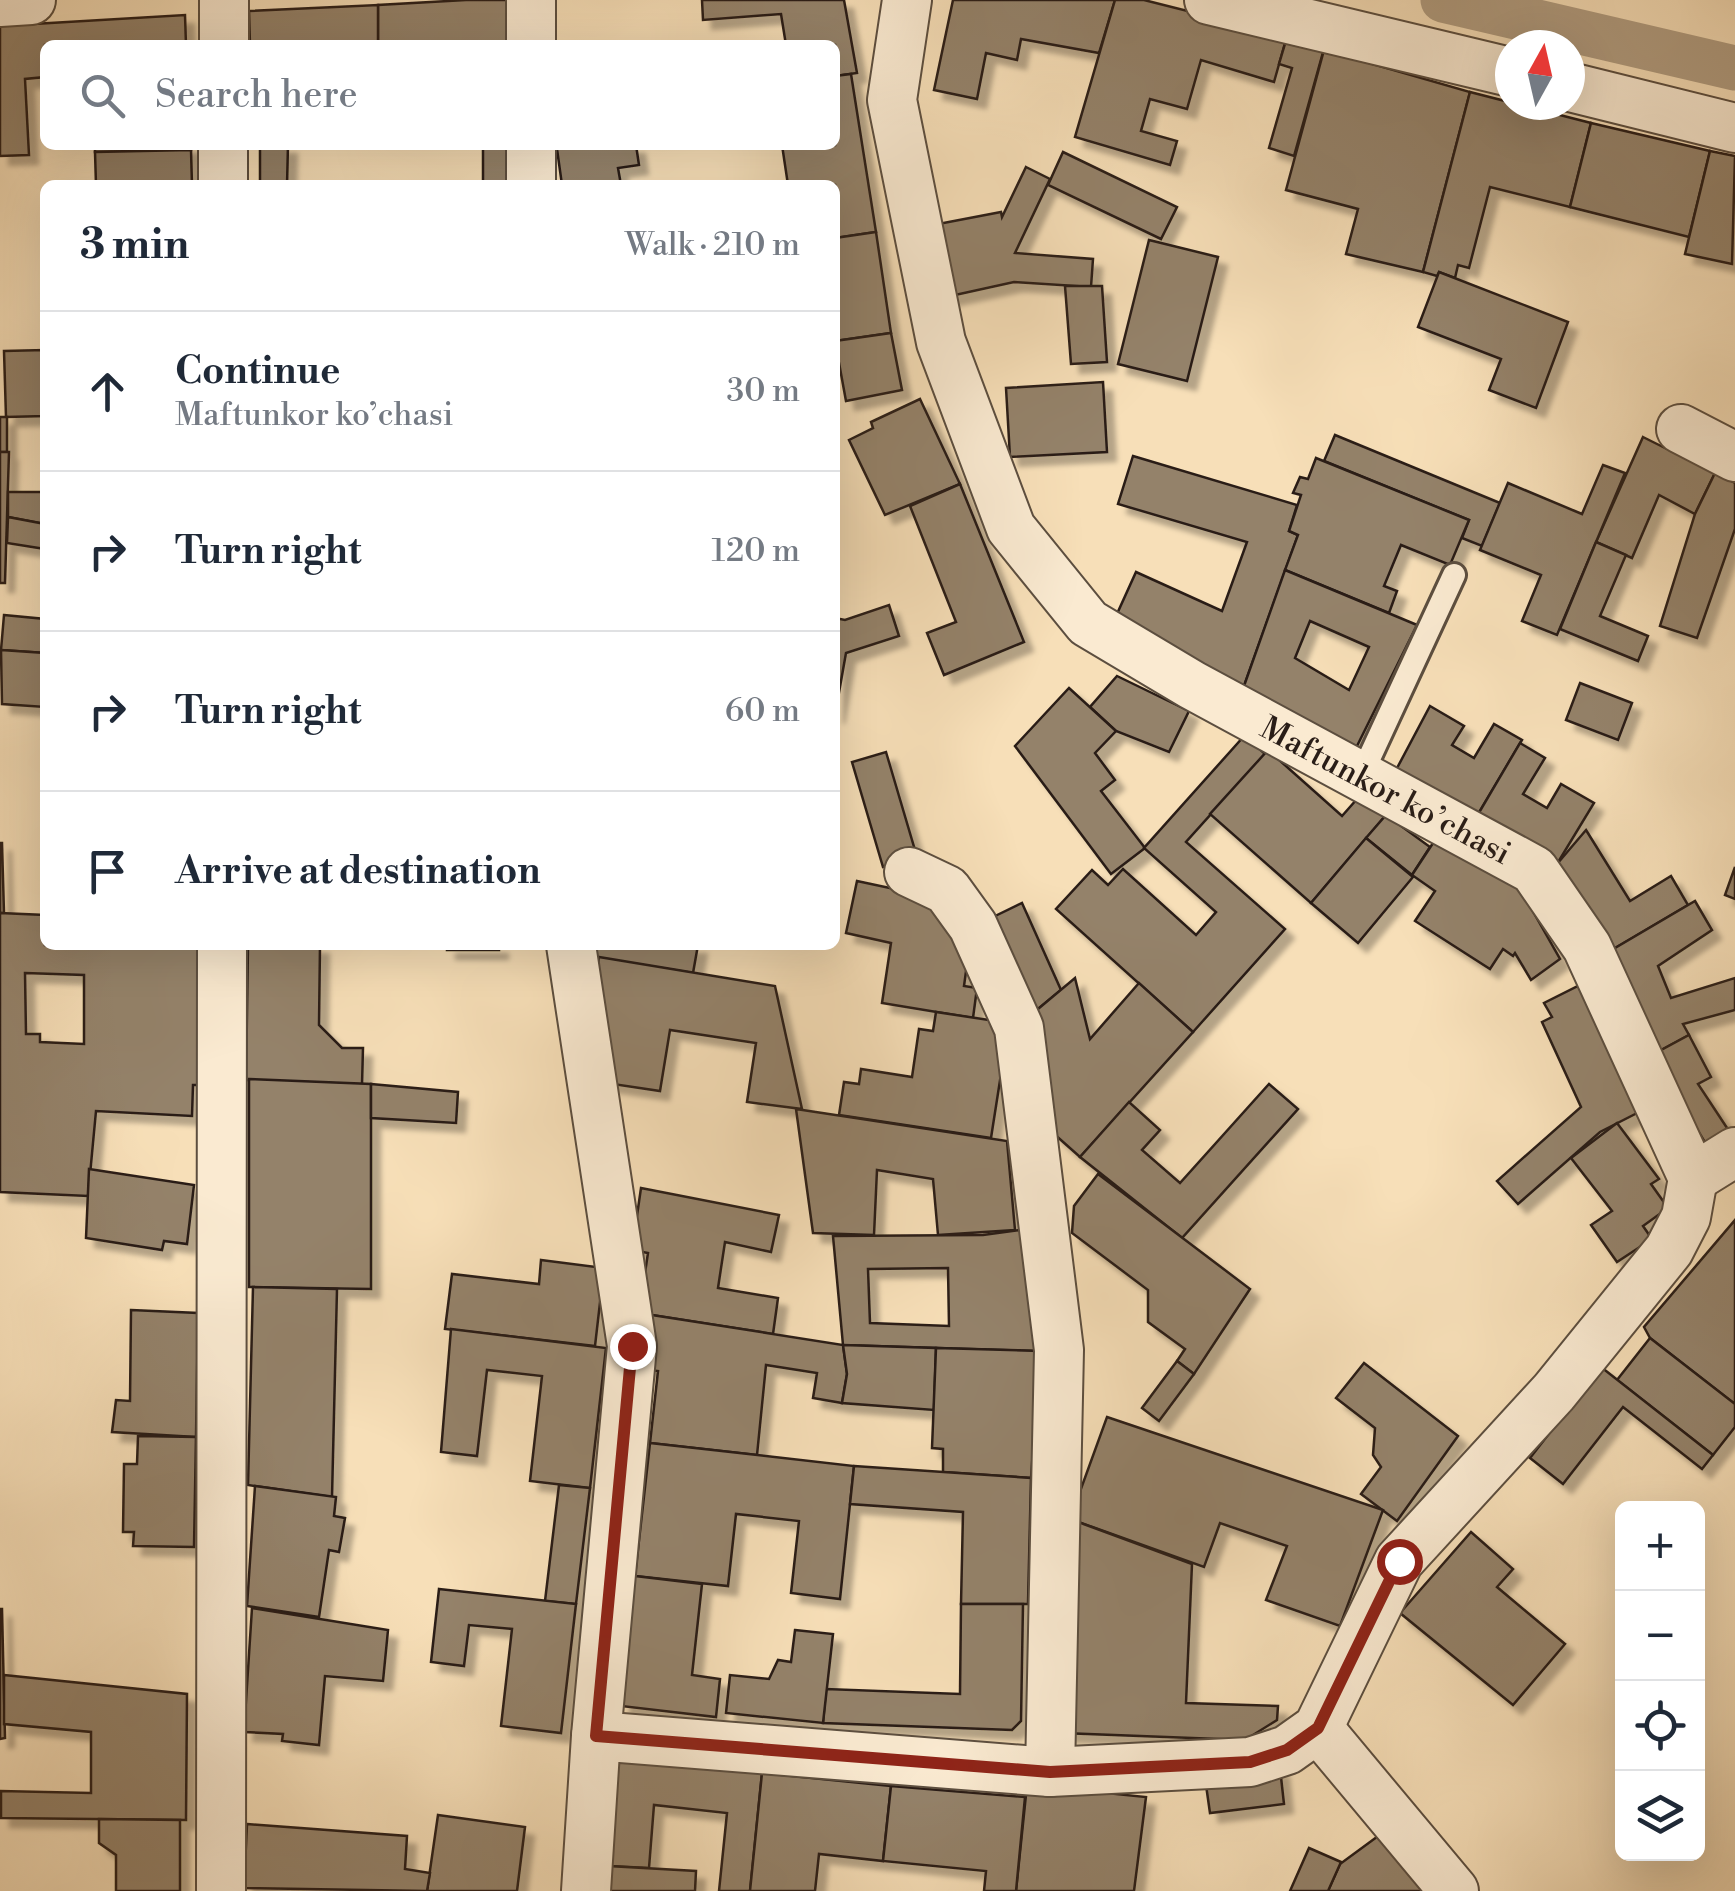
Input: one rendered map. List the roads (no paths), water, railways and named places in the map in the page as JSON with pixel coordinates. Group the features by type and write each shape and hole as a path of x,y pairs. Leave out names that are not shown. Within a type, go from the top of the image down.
{"street":[{"path":"0,2 31,0"},
{"path":"224,0 224,40"},
{"path":"531,0 531,40"},
{"name":"Maftunkor ko’chasi","path":"907,0 892,100 941,342 1011,528 1088,623 1360,778 1422,806 1534,870 1588,947 1693,1178"},
{"path":"1209,0 1495,68"},
{"path":"1585,91 1735,128"},
{"path":"223,180 224,150"},
{"path":"531,150 532,180"},
{"path":"1681,429 1735,457"},
{"path":"909,872 947,890 973,926 1019,1028 1060,1350 1050,1772"},
{"path":"222,950 222,1891"},
{"path":"572,950 632,1346 596,1736 586,1891"},
{"path":"596,1736 1050,1772 1250,1762 1287,1750 1318,1728 1399,1561 1554,1392 1669,1250 1686,1218 1693,1178 1735,1152"},
{"path":"1318,1728 1454,1891"}],"lane":[{"path":"1360,778 1454,575"}],"waterway":[{"path":"1443,0 1735,68"}]}
